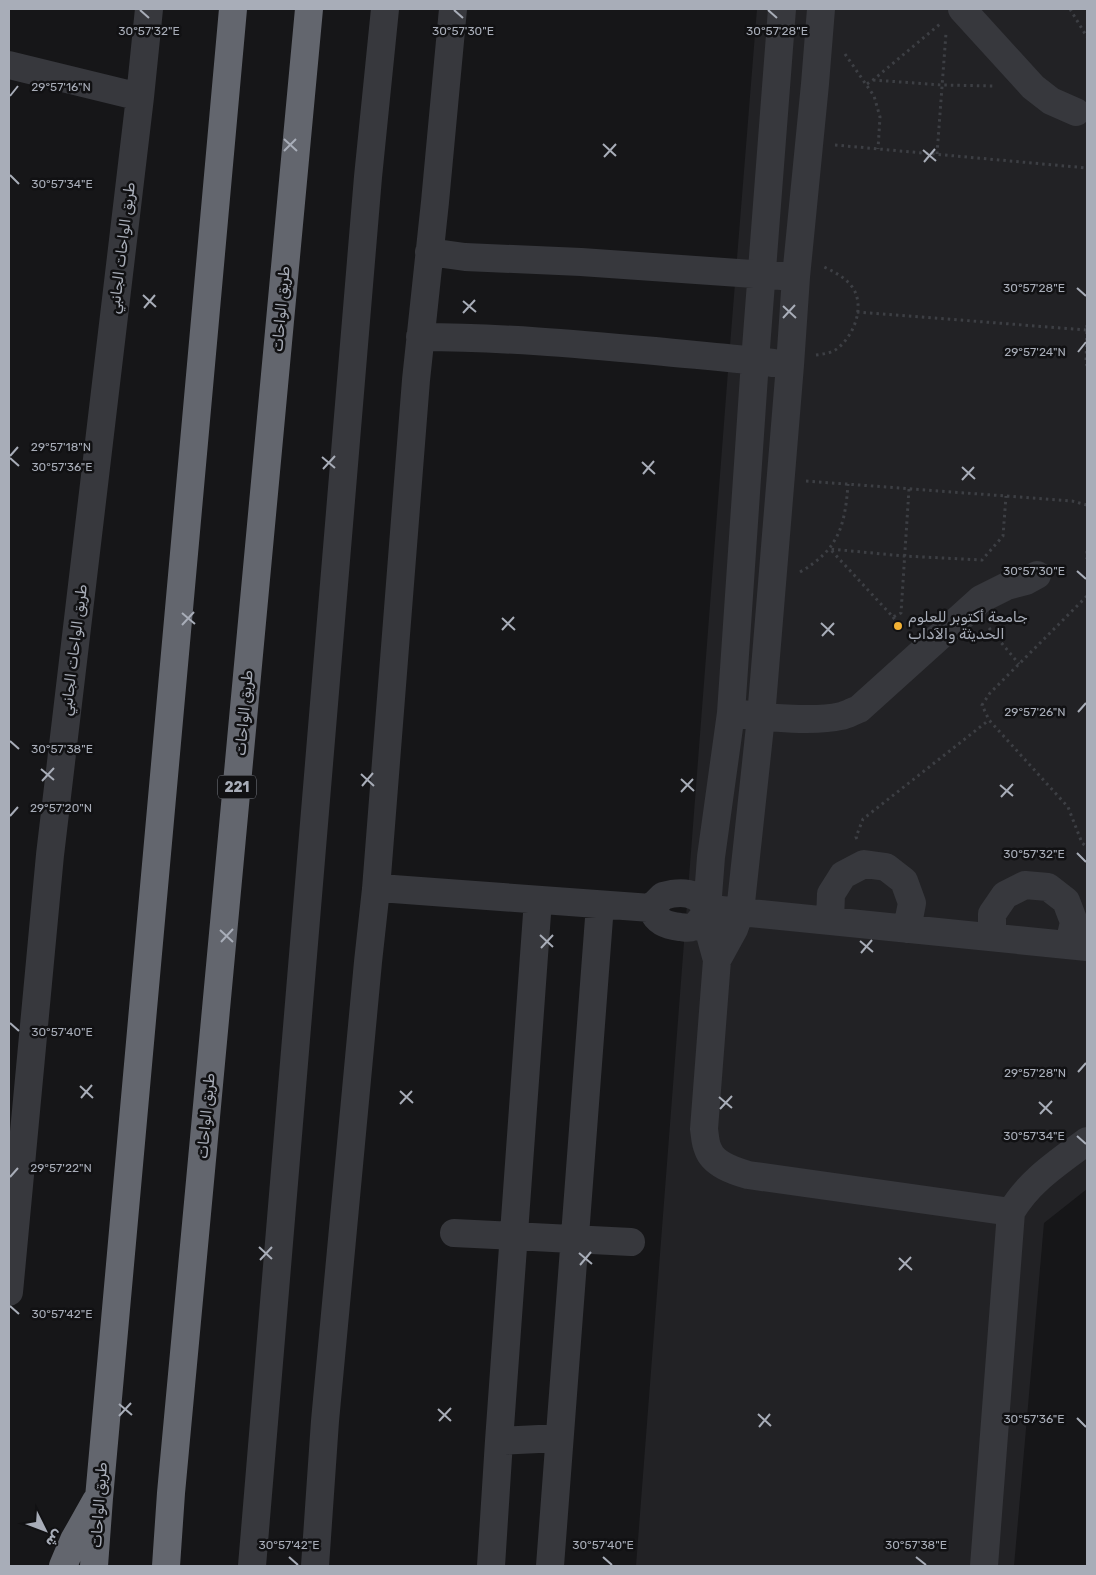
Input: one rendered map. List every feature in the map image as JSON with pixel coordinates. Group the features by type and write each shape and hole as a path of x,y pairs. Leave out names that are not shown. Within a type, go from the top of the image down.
{"highway":[{"name":"طريق الواحات","path":"94,1566 233,9"},
{"name":"طريق الواحات","path":"166,1566 172,1483 309,9"},
{"path":"63,1566 85,1518 99,1498"}],"street":[{"name":"طريق الواحات الجانبي","path":"9,1292 50,855 149,9"},
{"path":"252,1566 368,176 385,9"},
{"path":"315,1566 325,1421 376,889 420,337 453,9"},
{"path":"782,9 731,713 707,909 708,927 717,960 704,1129 708,1150 716,1160 726,1167 748,1175 1012,1212"},
{"path":"717,960 734,929 740,912 761,717 797,268 821,9"},
{"path":"952,18 1051,102 1076,112"},
{"path":"9,65 140,97"},
{"path":"777,84 815,84"},
{"path":"429,252 465,256 763,274 797,268"},
{"path":"420,337 520,340 756,361 790,359"},
{"path":"742,560 773,571"},
{"path":"731,713 761,717 826,719 843,716 859,709 981,599 1007,586 1026,581 1037,575"},
{"path":"830,922 831,894 843,875 864,864 886,867 904,881 912,903 907,929"},
{"path":"707,909 1078,946 1074,922 1066,901 1048,887 1025,885 1005,895 992,914 992,937"},
{"path":"376,889 651,908 663,896 691,894 701,898 707,909"},
{"path":"492,1566 499,1441 538,900"},
{"path":"550,1566 600,905"},
{"path":"984,1566 1012,1212 1020,1198 1035,1182 1087,1140"},
{"path":"454,1233 631,1242"},
{"path":"499,1441 559,1438"}],"path":[{"path":"1070,9 1087,37"},
{"path":"867,84 952,18"},
{"path":"937,154 942,85 952,18"},
{"path":"819,36 839,46 874,96 880,117 878,149"},
{"path":"874,80 942,85 1032,87"},
{"path":"809,143 1087,168"},
{"path":"790,359 826,354 837,349 848,337 856,322 857,312 857,302 853,288 838,274 819,265 797,268"},
{"path":"857,312 1087,328 1087,366"},
{"path":"781,479 1072,501 1087,505"},
{"path":"773,571 790,578 815,563 830,549 846,511 848,484"},
{"path":"830,549 893,617 901,613 909,489"},
{"path":"830,549 904,556 982,560 1003,536 1006,496"},
{"path":"1087,551 1087,560"},
{"path":"1087,596 990,693 982,705 989,720 1068,807 1082,843 1087,847"},
{"path":"972,607 1019,664"},
{"path":"864,864 856,837 863,819 989,720"}],"shaded area":[{"name":"جامعة أكتوبر للعلوم الحديثة والآداب","path":"757,9 1087,9 1087,1189 1044,1223 1014,1566 636,1566"}],"place":[{"name":"جامعة أكتوبر للعلوم الحديثة والآداب","path":"898,626"}]}
